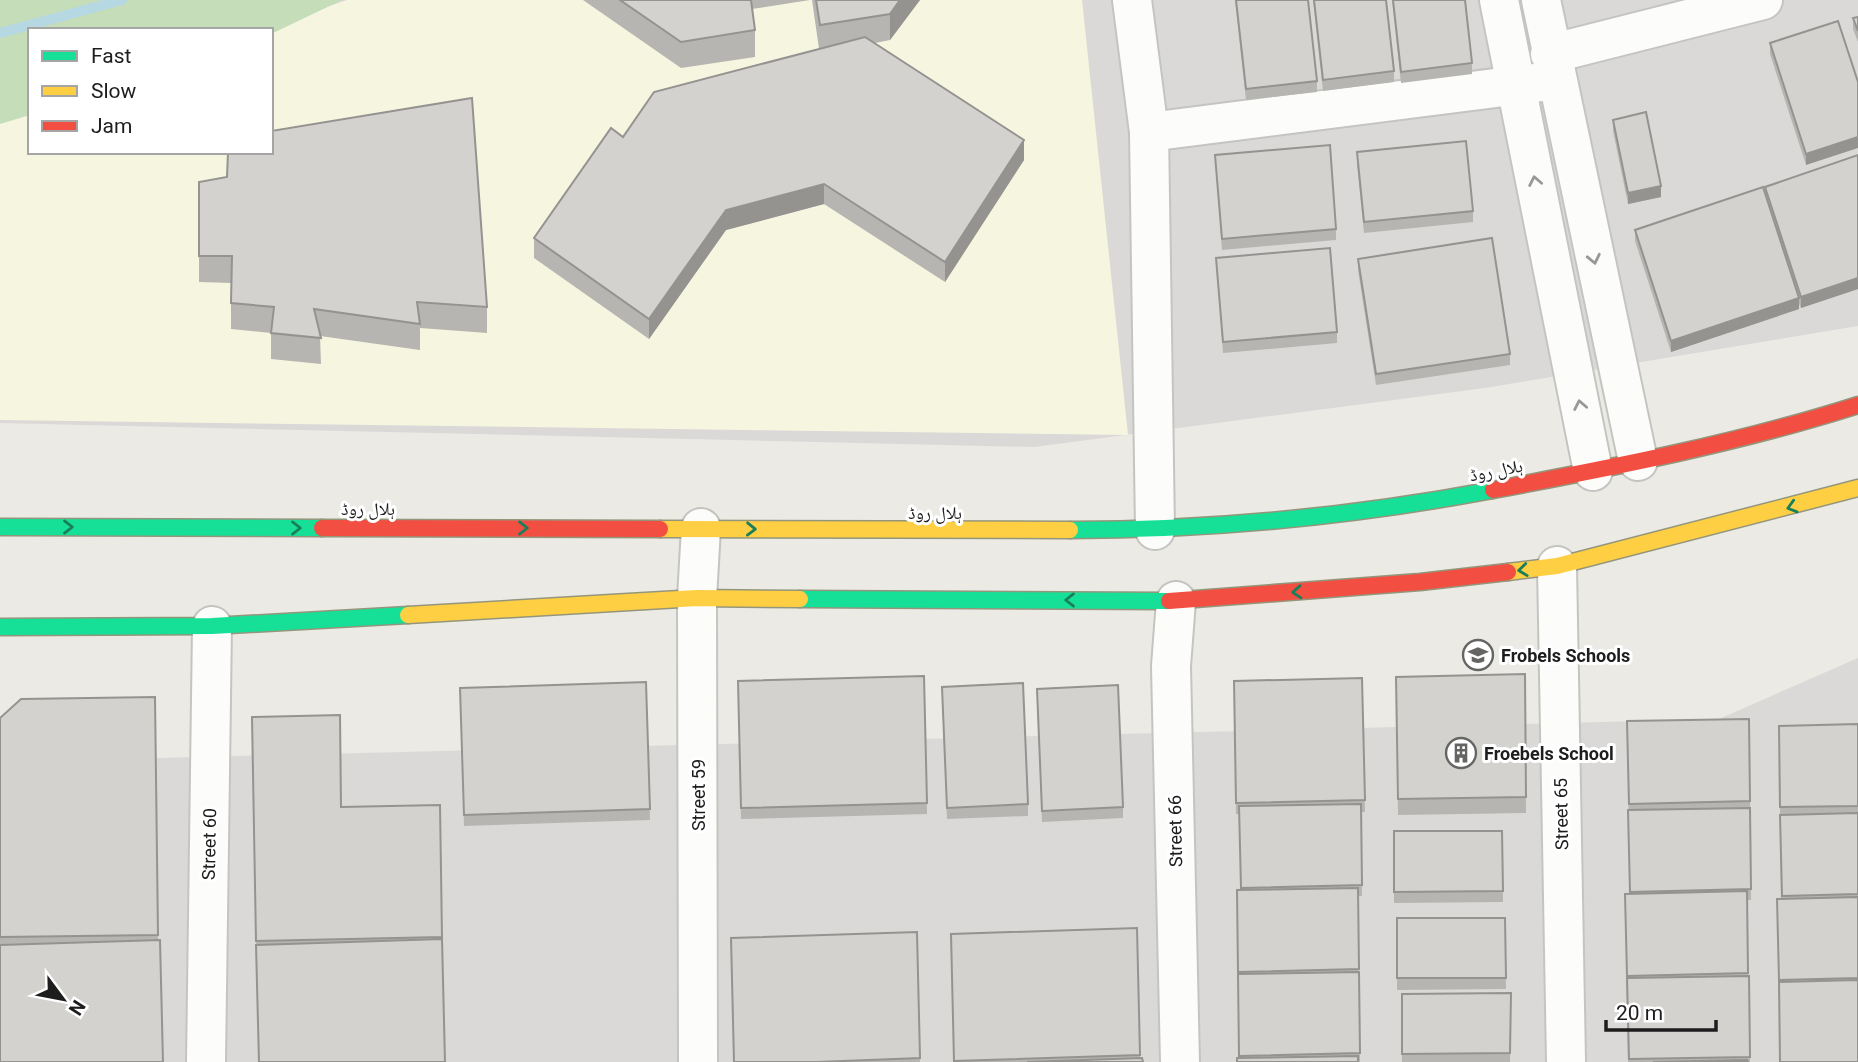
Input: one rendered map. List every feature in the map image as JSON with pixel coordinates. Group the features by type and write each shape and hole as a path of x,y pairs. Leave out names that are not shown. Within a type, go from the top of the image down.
{"street":[{"path":"1132,0 1149,132 1155,530"},
{"path":"1499,0 1593,471"},
{"path":"1541,0 1638,461"},
{"path":"1149,132 1516,83 1553,67 1763,0"},
{"name":"ہلال روڈ","path":"0,527 1155,530 1397,508 1638,461 1798,424 1858,405"},
{"path":"0,626 212,626 698,598 1176,601 1420,582 1557,566 1858,488"},
{"name":"Street 59","path":"698,1062 698,598 701,528"},
{"name":"Street 65","path":"1557,566 1566,1062"},
{"name":"Street 66","path":"1176,601 1171,666 1180,1062"},
{"name":"Street 60","path":"206,1062 212,626"}],"shaded area":[{"path":"0,0 1858,0 1858,326 1485,388 1034,447 0,423"},
{"path":"347,0 1082,0 1128,435 0,420 0,119 28,109 28,154 273,154 273,28 266,28"},
{"path":"1858,658 1858,1062 0,1062 0,762 1719,719"}],"green space":[{"path":"0,0 342,0 273,33 273,28 28,28 28,116 0,124"}],"building":[{"path":"620,0 751,0 755,30 681,42"},
{"path":"816,0 900,0 890,14 820,25"},
{"path":"1236,0 1308,0 1317,81 1246,89"},
{"path":"1314,0 1386,0 1394,71 1323,80"},
{"path":"1393,0 1465,0 1472,63 1401,72"},
{"path":"1858,17 1858,31 1853,18"},
{"path":"1838,21 1858,82 1858,137 1806,154 1770,43"},
{"path":"865,37 1024,140 945,262 824,184 726,210 649,319 534,238 611,128 623,137 654,92"},
{"path":"472,98 487,307 417,302 420,324 314,309 321,338 271,333 274,307 231,303 232,256 199,256 199,182 227,177 228,154 273,154 273,131"},
{"path":"1646,112 1661,186 1628,193 1613,120"},
{"path":"1466,141 1473,211 1364,222 1357,152"},
{"path":"1330,145 1336,229 1222,239 1215,155"},
{"path":"1858,155 1858,278 1801,297 1765,187"},
{"path":"1763,187 1799,298 1671,341 1635,230"},
{"path":"1492,238 1510,354 1376,374 1358,259"},
{"path":"1330,248 1337,332 1223,342 1216,258"},
{"name":"Froebels School","path":"1525,674 1526,797 1398,799 1396,677"},
{"path":"924,676 927,803 741,808 738,681"},
{"path":"1362,678 1365,800 1236,803 1234,681"},
{"path":"646,682 650,809 464,815 460,688"},
{"path":"1023,683 1028,804 947,808 942,687"},
{"path":"1118,685 1123,807 1042,811 1037,689"},
{"path":"155,697 158,935 0,937 0,718 21,699"},
{"path":"340,715 341,807 440,805 442,937 256,941 252,717"},
{"path":"1749,719 1750,801 1629,804 1627,721"},
{"path":"1858,724 1858,806 1780,807 1779,726"},
{"path":"1361,804 1362,885 1241,888 1239,806"},
{"path":"1750,808 1751,889 1630,892 1628,810"},
{"path":"1858,813 1858,894 1782,896 1780,815"},
{"path":"1394,831 1502,831 1503,891 1394,892"},
{"path":"1358,888 1359,969 1238,972 1237,890"},
{"path":"1747,891 1748,973 1627,976 1625,894"},
{"path":"1858,897 1858,978 1779,980 1777,899"},
{"path":"1397,918 1505,918 1506,978 1397,978"},
{"path":"1137,928 1140,1055 954,1061 951,934"},
{"path":"917,932 920,1058 734,1062 731,938"},
{"path":"442,939 445,1062 259,1062 256,945"},
{"path":"160,940 163,1062 0,1062 0,945"},
{"path":"1359,972 1360,1053 1239,1056 1238,974"},
{"path":"1749,976 1750,1057 1629,1059 1627,978"},
{"path":"1858,980 1858,1062 1780,1062 1779,982"},
{"path":"1511,993 1510,1053 1402,1054 1402,994"},
{"path":"1358,1056 1358,1062 1237,1062 1237,1058"},
{"path":"1142,1058 1143,1062 1027,1062"},
{"path":"1747,1060 1748,1062 1653,1062"}],"waterway":[{"path":"0,33 122,0"}],"traffic: fast":[{"path":"1070,530 1282,520 1493,490"},
{"path":"0,527 322,528"},
{"path":"800,599 1169,601"},
{"path":"0,627 212,626 408,615"}],"traffic: slow":[{"path":"1508,572 1557,566 1858,488"},
{"path":"660,529 1070,530"},
{"path":"408,615 697,598 800,599"}],"traffic: jam":[{"path":"1493,490 1722,443 1858,405"},
{"path":"322,528 660,529"},
{"path":"1169,601 1420,582 1508,572"}],"place":[{"name":"Frobels Schools","path":"1478,655"},
{"name":"Froebels School","path":"1461,753"}]}
